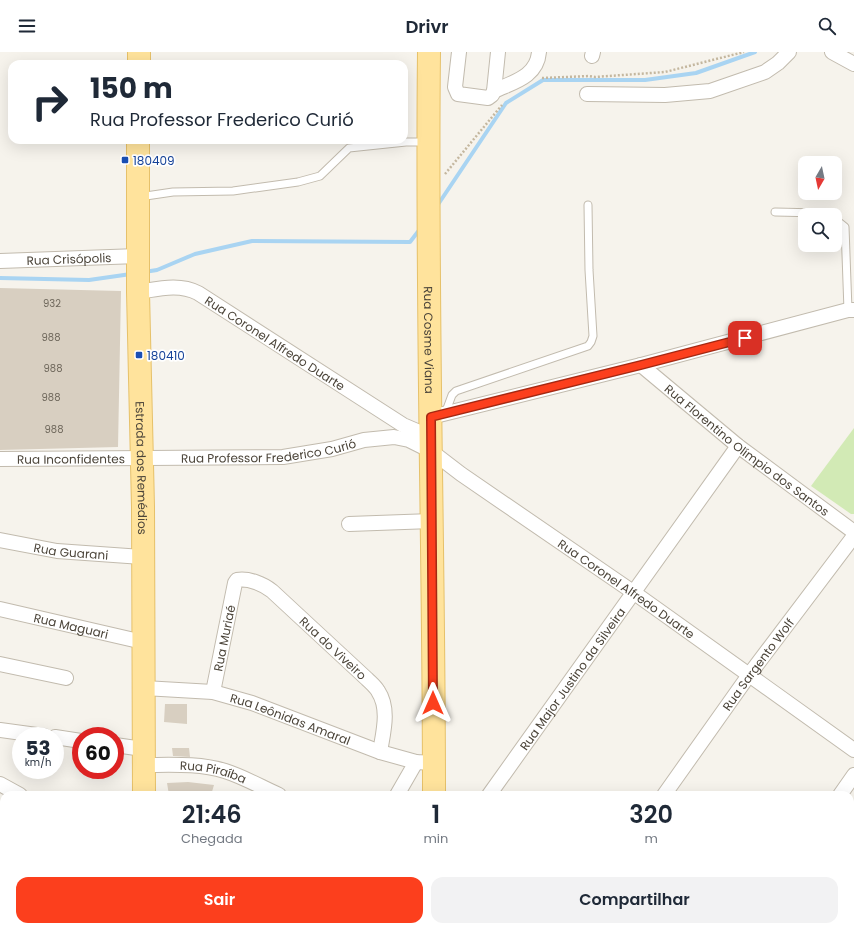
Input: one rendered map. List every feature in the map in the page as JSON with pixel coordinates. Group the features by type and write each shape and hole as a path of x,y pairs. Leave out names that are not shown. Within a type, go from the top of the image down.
{"main road":[{"name":"Rua Cosme Viana","path":"429,52 427,199 434,430 425,762 433,791"},
{"name":"Estrada dos Remédios","path":"138,144 138,287 142,458 144,791"}],"street":[{"path":"459,52 454,87 458,94 488,98 494,91 498,52"},
{"path":"494,91 530,73 536,66 539,52"},
{"path":"587,94 665,95 710,91 765,72 778,63 789,52"},
{"path":"832,52 854,64"},
{"name":"Rua Crisópolis","path":"0,261 138,257"},
{"name":"Rua Coronel Alfredo Duarte","path":"138,287 188,288 403,425 434,430"},
{"path":"434,430 641,365 851,310"},
{"name":"Rua Florentino Olímpio dos Santos","path":"641,365 738,446 854,532"},
{"name":"Rua Coronel Alfredo Duarte","path":"394,437 409,440 434,430"},
{"name":"Rua Coronel Alfredo Duarte","path":"434,430 460,474 633,592 854,750"},
{"name":"Rua Professor Frederico Curió","path":"142,458 283,458 332,449 364,440 394,437"},
{"name":"Rua Major Justino da Silveira","path":"493,791 738,446"},
{"name":"Rua Inconfidentes","path":"0,459 142,458"},
{"path":"349,524 432,521"},
{"name":"Rua Sargento Wolf","path":"667,791 749,675 854,536"},
{"name":"Rua Guarani","path":"0,540 57,551 142,558"},
{"name":"Rua do Viveiro","path":"235,583 237,580 240,580 259,583 266,586 379,691 386,719 380,752"},
{"name":"Rua Muriaé","path":"213,692 235,583"},
{"name":"Rua Maguari","path":"0,609 143,642"},
{"path":"0,664 66,678"},
{"name":"Rua Leônidas Amaral","path":"144,688 213,692 252,703 380,752 425,762"},
{"path":"0,730 12,732"},
{"name":"Rua Piraíba","path":"124,749 143,757 225,771 270,791"},
{"path":"400,791 425,762"},
{"path":"843,791 854,774"},
{"path":"0,784 13,791"}],"lane":[{"path":"408,142 428,142"},
{"path":"138,197 173,192 233,191 298,182 320,176 349,148 387,144"},
{"path":"434,430 452,394 456,391 588,346 591,342 593,336 589,270 588,205"},
{"path":"775,212 798,213"},
{"path":"842,225 845,227 851,310"}],"path":[{"path":"536,82 542,78 595,77 665,72 744,52"},
{"path":"427,199 507,99"}],"green space":[{"path":"854,428 854,514 851,514 811,486"}],"building":[{"path":"0,288 121,291 118,447 0,450"},
{"path":"165,704 187,704 187,724 164,722"},
{"path":"172,748 189,748 190,757 173,756"},
{"path":"188,782 214,785 212,791 168,791 167,783"}],"waterway":[{"path":"437,206 506,103 543,80 645,80 696,73 755,52"},
{"path":"144,272 157,270 195,254 252,241 410,242 420,229"},
{"path":"0,278 89,280 131,274"}],"place":[{"name":"180409","path":"125,160"},
{"name":"180410","path":"139,355"}],"route":[{"path":"433,703 431,417 745,338"}]}
